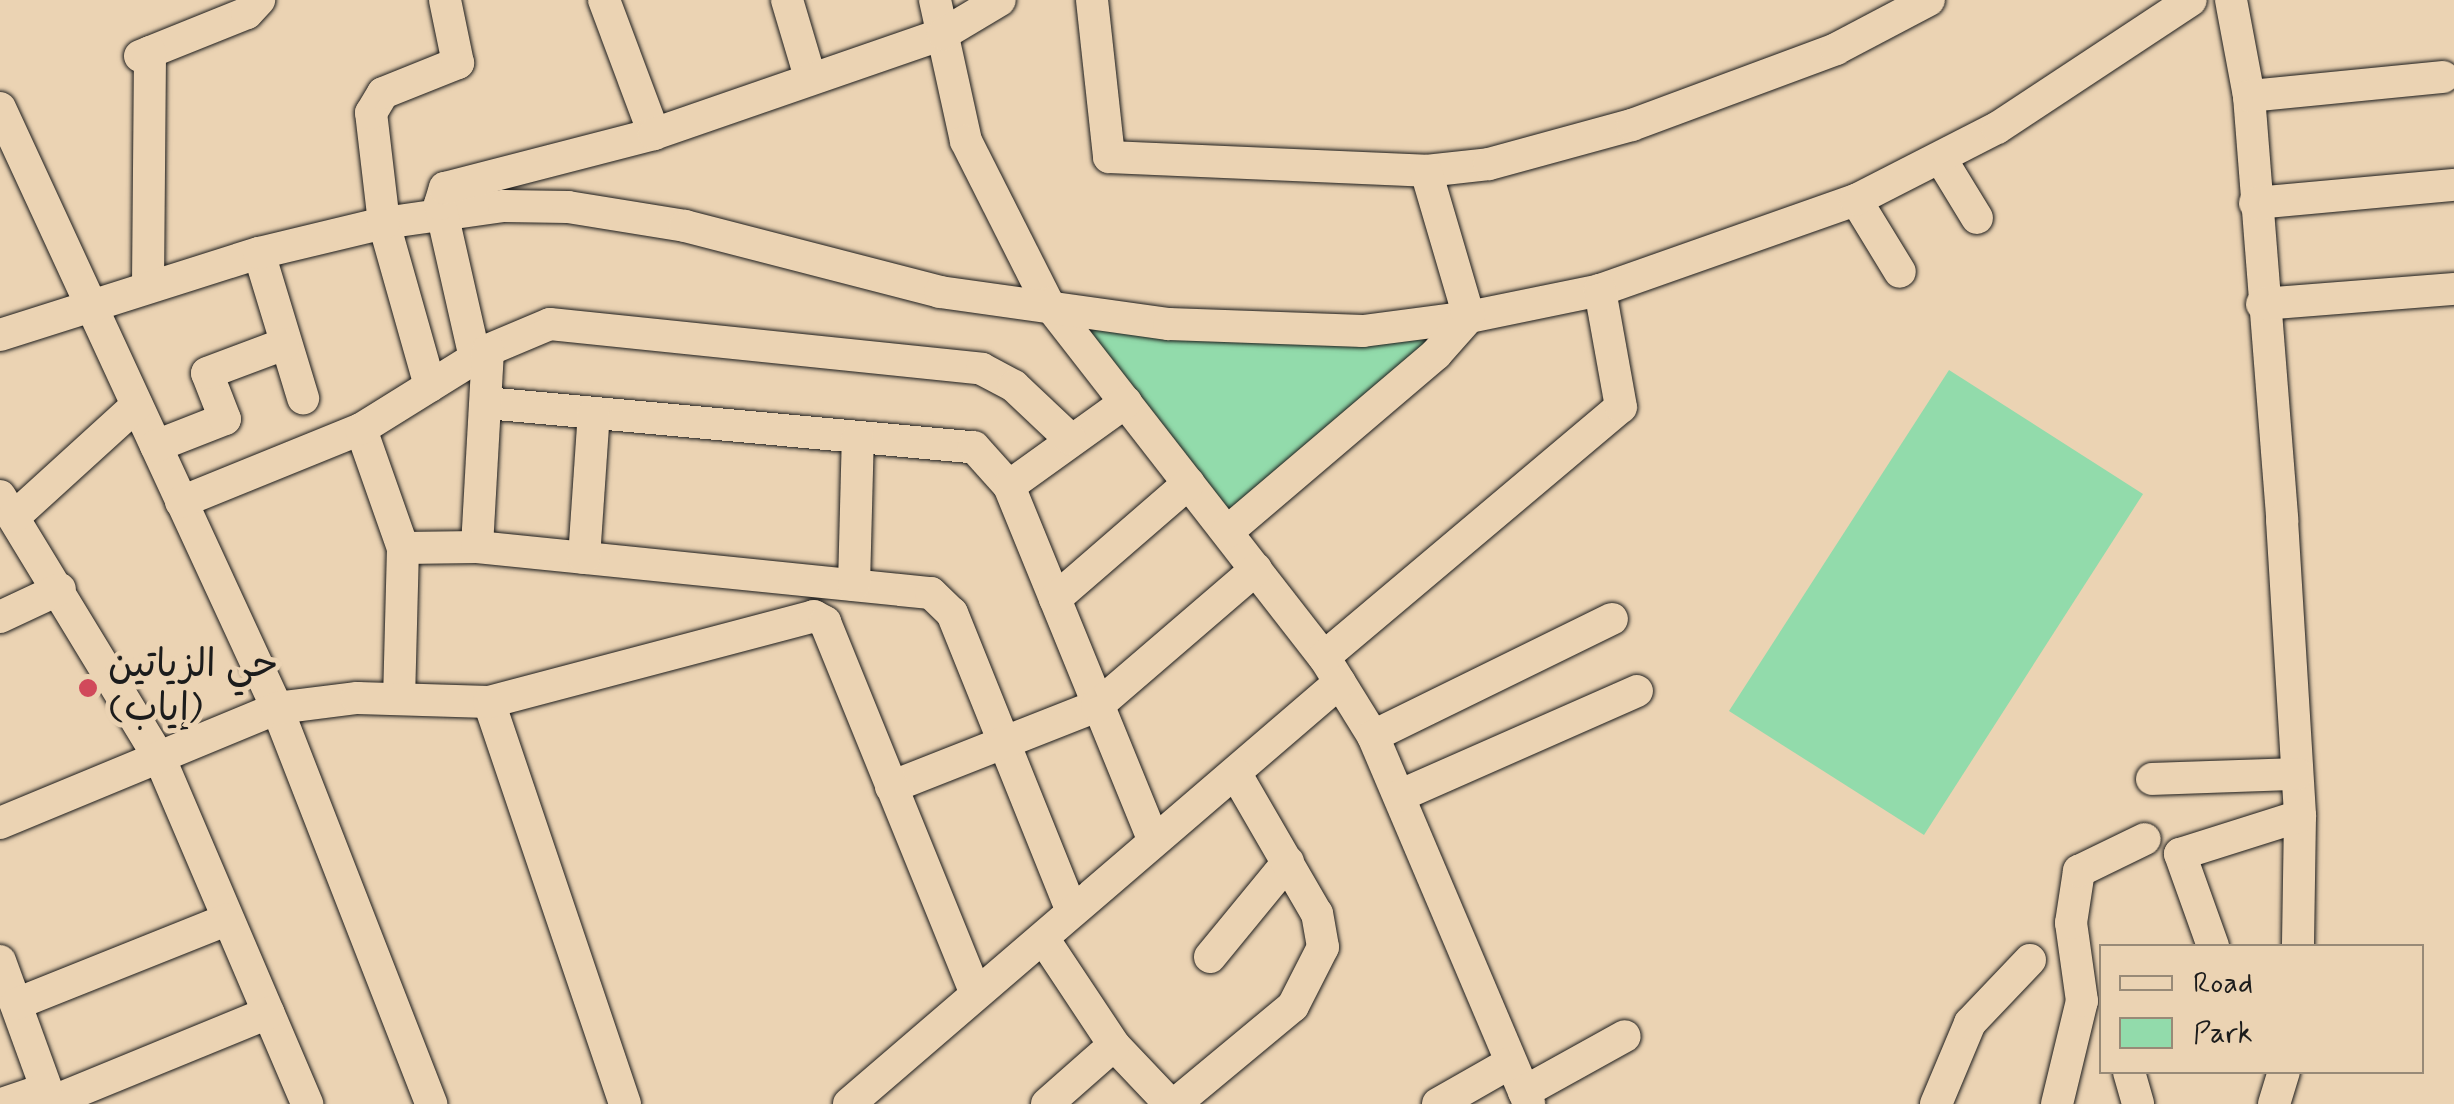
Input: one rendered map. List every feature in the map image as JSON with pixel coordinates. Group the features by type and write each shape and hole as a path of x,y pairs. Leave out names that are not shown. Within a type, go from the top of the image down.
{"street":[{"path":"148,284 145,54 247,13 259,0"},
{"path":"430,386 384,223 374,98 458,64 445,0"},
{"path":"604,0 654,134"},
{"path":"787,0 810,77"},
{"path":"935,0 966,142 1048,303 1256,570 1331,670 1373,736 1521,1086"},
{"path":"477,547 486,403 481,354 442,214 441,194 458,183 654,134 943,34 1000,0"},
{"path":"1092,0 1109,157 1426,171 1488,164 1632,124 1836,49 1929,0"},
{"path":"0,335 148,284 384,223 442,214 568,207 685,226 940,292 1270,332 1362,331 1469,317 1600,290 1856,200 1941,159 2192,0"},
{"path":"2238,1 2249,96 2300,816 2298,944"},
{"path":"2249,96 2443,76"},
{"path":"0,108 88,306 278,708 431,1104"},
{"path":"1941,159 1976,218"},
{"path":"1426,171 1469,317"},
{"path":"2254,203 2454,184"},
{"path":"1856,200 1900,272"},
{"path":"259,254 304,398"},
{"path":"2262,304 2454,288"},
{"path":"849,1104 1236,774 1331,670 1621,407 1600,290"},
{"path":"1227,532 1436,354 1469,317"},
{"path":"181,502 360,429 481,354 550,324 944,362 982,370 1014,386 1070,439"},
{"path":"156,446 225,419 207,374 284,344"},
{"path":"1009,486 1126,402"},
{"path":"486,403 974,447 1009,486 1154,841"},
{"path":"138,405 7,506 161,761 308,1104"},
{"path":"584,558 594,413"},
{"path":"360,429 403,548 399,698"},
{"path":"0,823 161,761 278,708 399,698 489,702 783,620 821,618 848,606 858,437"},
{"path":"1054,600 1189,483"},
{"path":"403,548 477,547 931,593 943,601 1072,910"},
{"path":"890,787 1001,740 1098,706 1256,570"},
{"path":"0,617 60,589"},
{"path":"821,618 976,994"},
{"path":"1373,736 1612,619"},
{"path":"1399,796 1637,692"},
{"path":"489,702 625,1104"},
{"path":"1043,938 1114,1044 1172,1104 1293,1006 1313,977 1323,929 1236,774"},
{"path":"2152,779 2297,774"},
{"path":"2212,944 2180,854 2300,816"},
{"path":"2056,1104 2082,1001 2071,923 2079,872 2145,840"},
{"path":"1210,957 1288,862"},
{"path":"50,1098 6,985 228,920"},
{"path":"1936,1104 1970,1023 2030,960"},
{"path":"2,1104 50,1098 268,1013"},
{"path":"1438,1104 1521,1086 1625,1036"},
{"path":"1047,1104 1114,1044"},
{"path":"2130,1074 2138,1104"}],"green space":[{"path":"1075,323 1447,326 1227,516"},
{"path":"1949,370 2143,494 1924,835 1729,711"}],"place":[{"name":"حي الزياتين (إياب)","path":"88,688"}]}
